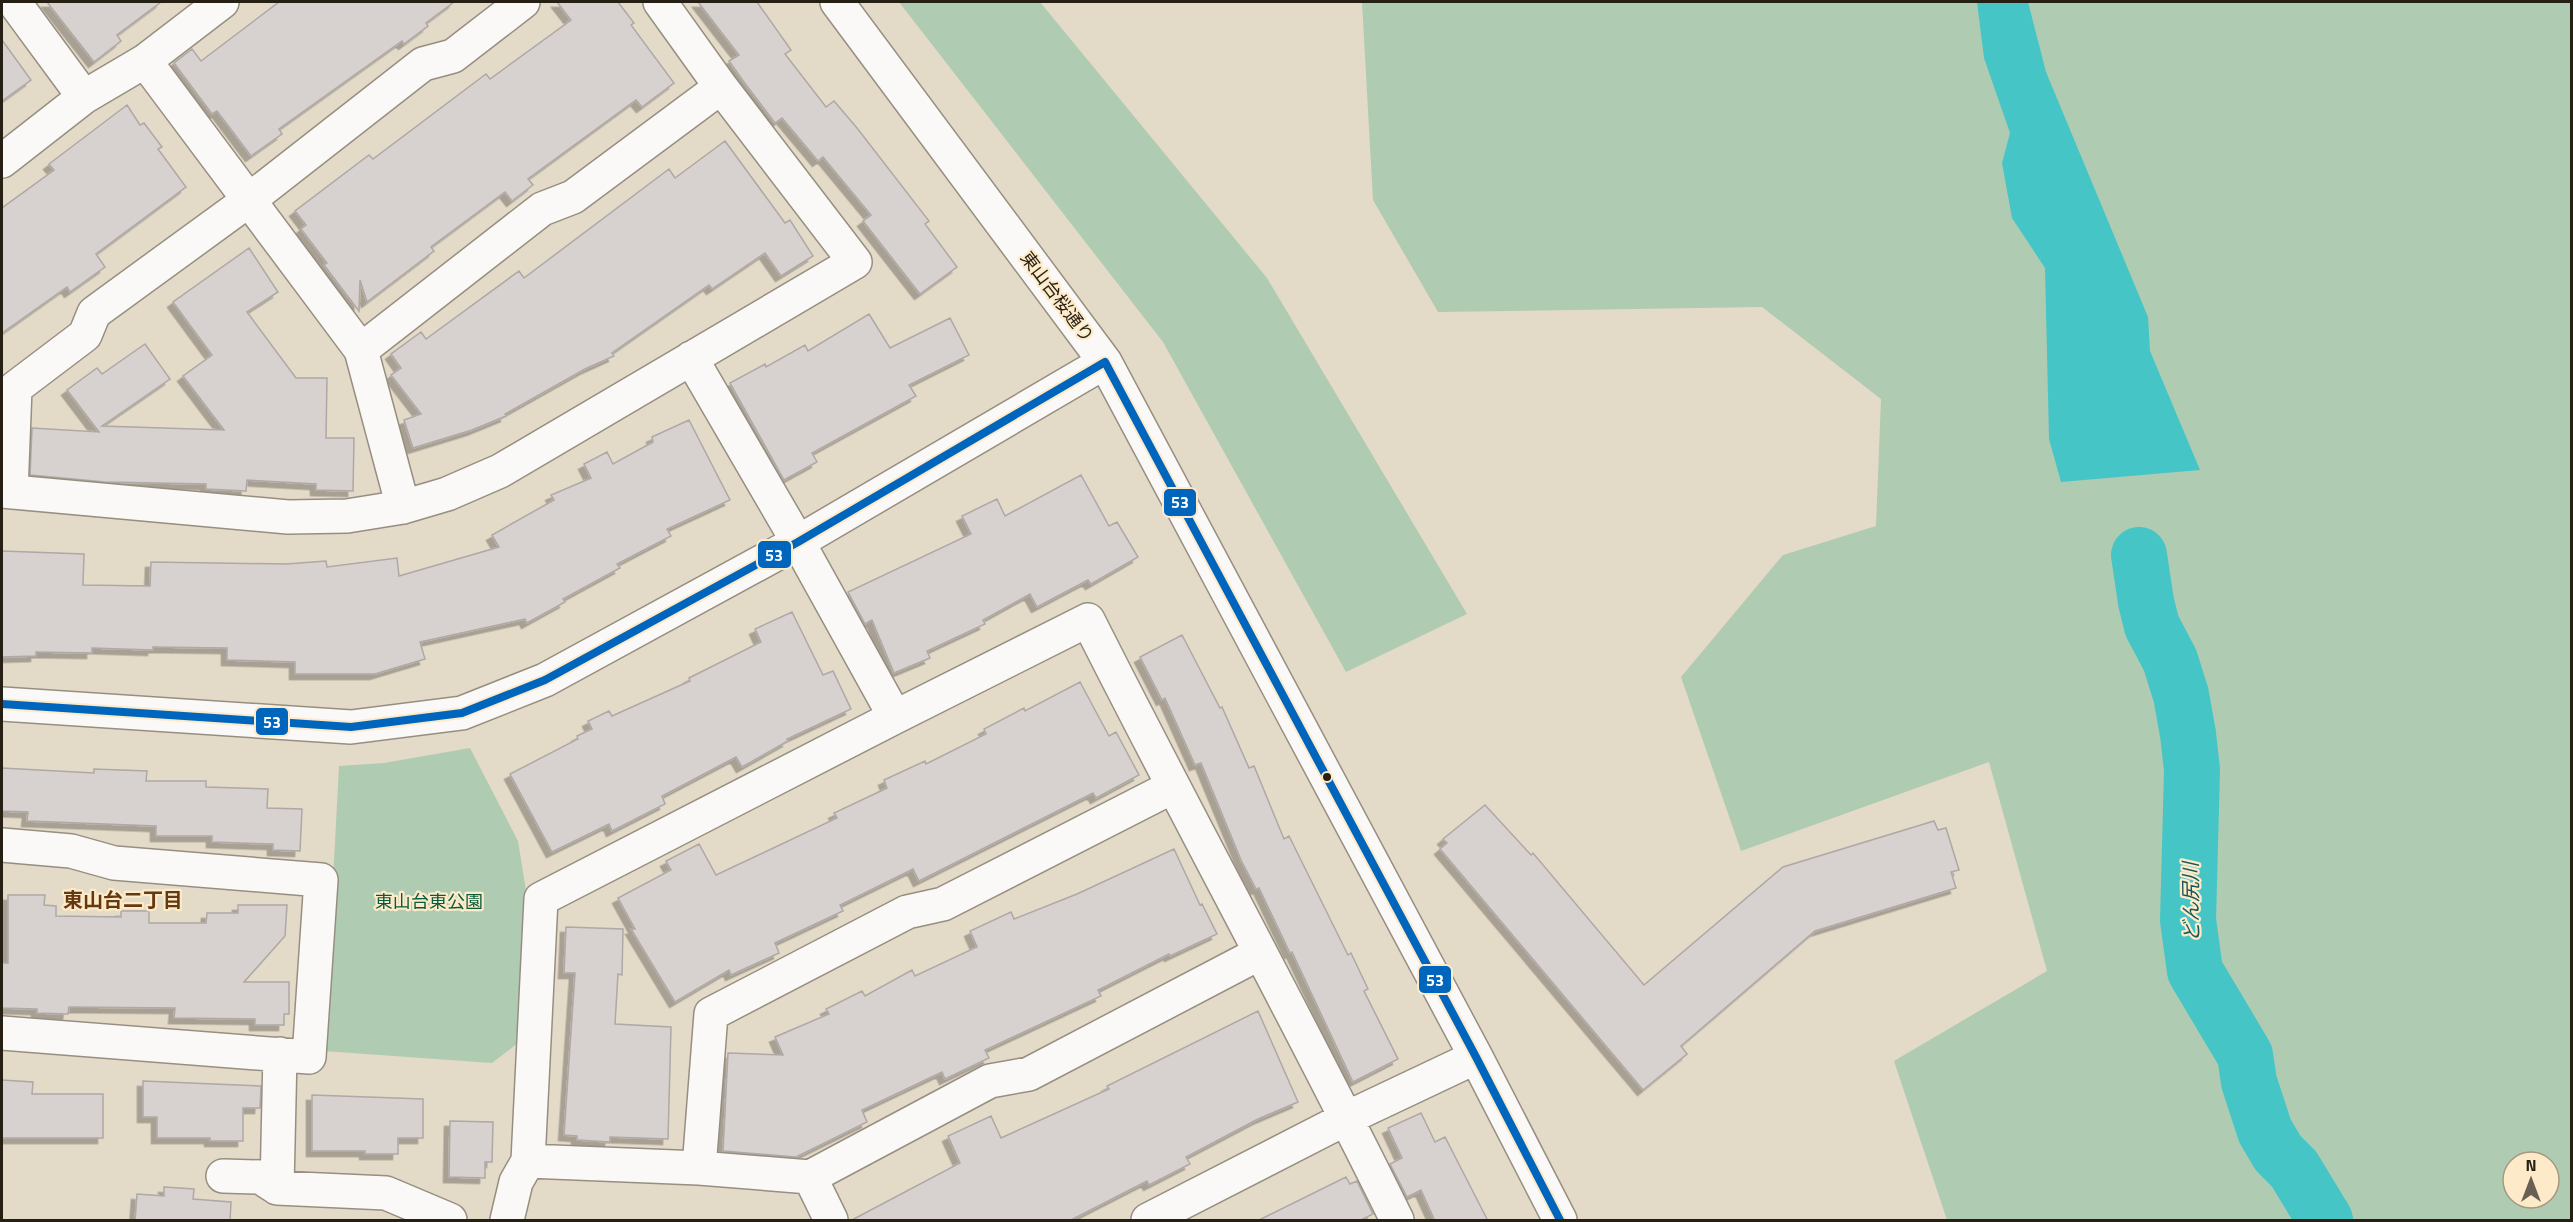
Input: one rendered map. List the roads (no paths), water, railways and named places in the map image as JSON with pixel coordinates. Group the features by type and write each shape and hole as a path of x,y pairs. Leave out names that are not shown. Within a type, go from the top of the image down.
{"street":[{"path":"14,2 84,97"},
{"path":"2,161 84,97 145,61 222,2"},
{"path":"523,2 453,56 423,64 249,200 94,313 85,334 15,388 6,492 288,517 347,516 403,507 447,494 500,471 855,262 721,87 660,2"},
{"name":"東山台桜通り","path":"837,2 1105,362 1476,1057 1560,1221"},
{"path":"145,61 361,350 403,507"},
{"path":"361,350 542,209 573,197 721,87"},
{"path":"691,358 798,542 895,717"},
{"path":"2,704 351,727 462,713 545,680 798,542 1105,362"},
{"path":"507,1221 516,1182 528,1161 541,899 1088,620 1172,787 1347,1118 1397,1221"},
{"path":"699,1168 711,1014 907,912 943,904 1172,787"},
{"path":"2,845 71,851 114,863 321,880 309,1057 2,1033"},
{"path":"528,1161 699,1168 810,1177 990,1081 1029,1074 1260,953"},
{"path":"277,1188 280,1054"},
{"path":"1148,1221 1347,1118 1476,1057"},
{"path":"223,1176 260,1177 277,1188 386,1193 450,1221"},
{"path":"810,1177 831,1221"}],"water":[{"path":"1977,2 2028,2 2046,72 2148,317 2150,351 2200,470 2061,482 2049,439 2045,268 2012,218 2002,163 2010,133 1984,58"}],"waterway":[{"name":"どん尻川","path":"2139,555 2152,626 2170,660 2181,695 2188,734 2192,770 2188,920 2195,971 2245,1055 2249,1082 2265,1131 2278,1153 2294,1169 2325,1220"}],"district":[{"name":"東山台二丁目","path":"123,900"}],"park label":[{"name":"東山台東公園","path":"429,902"}]}
